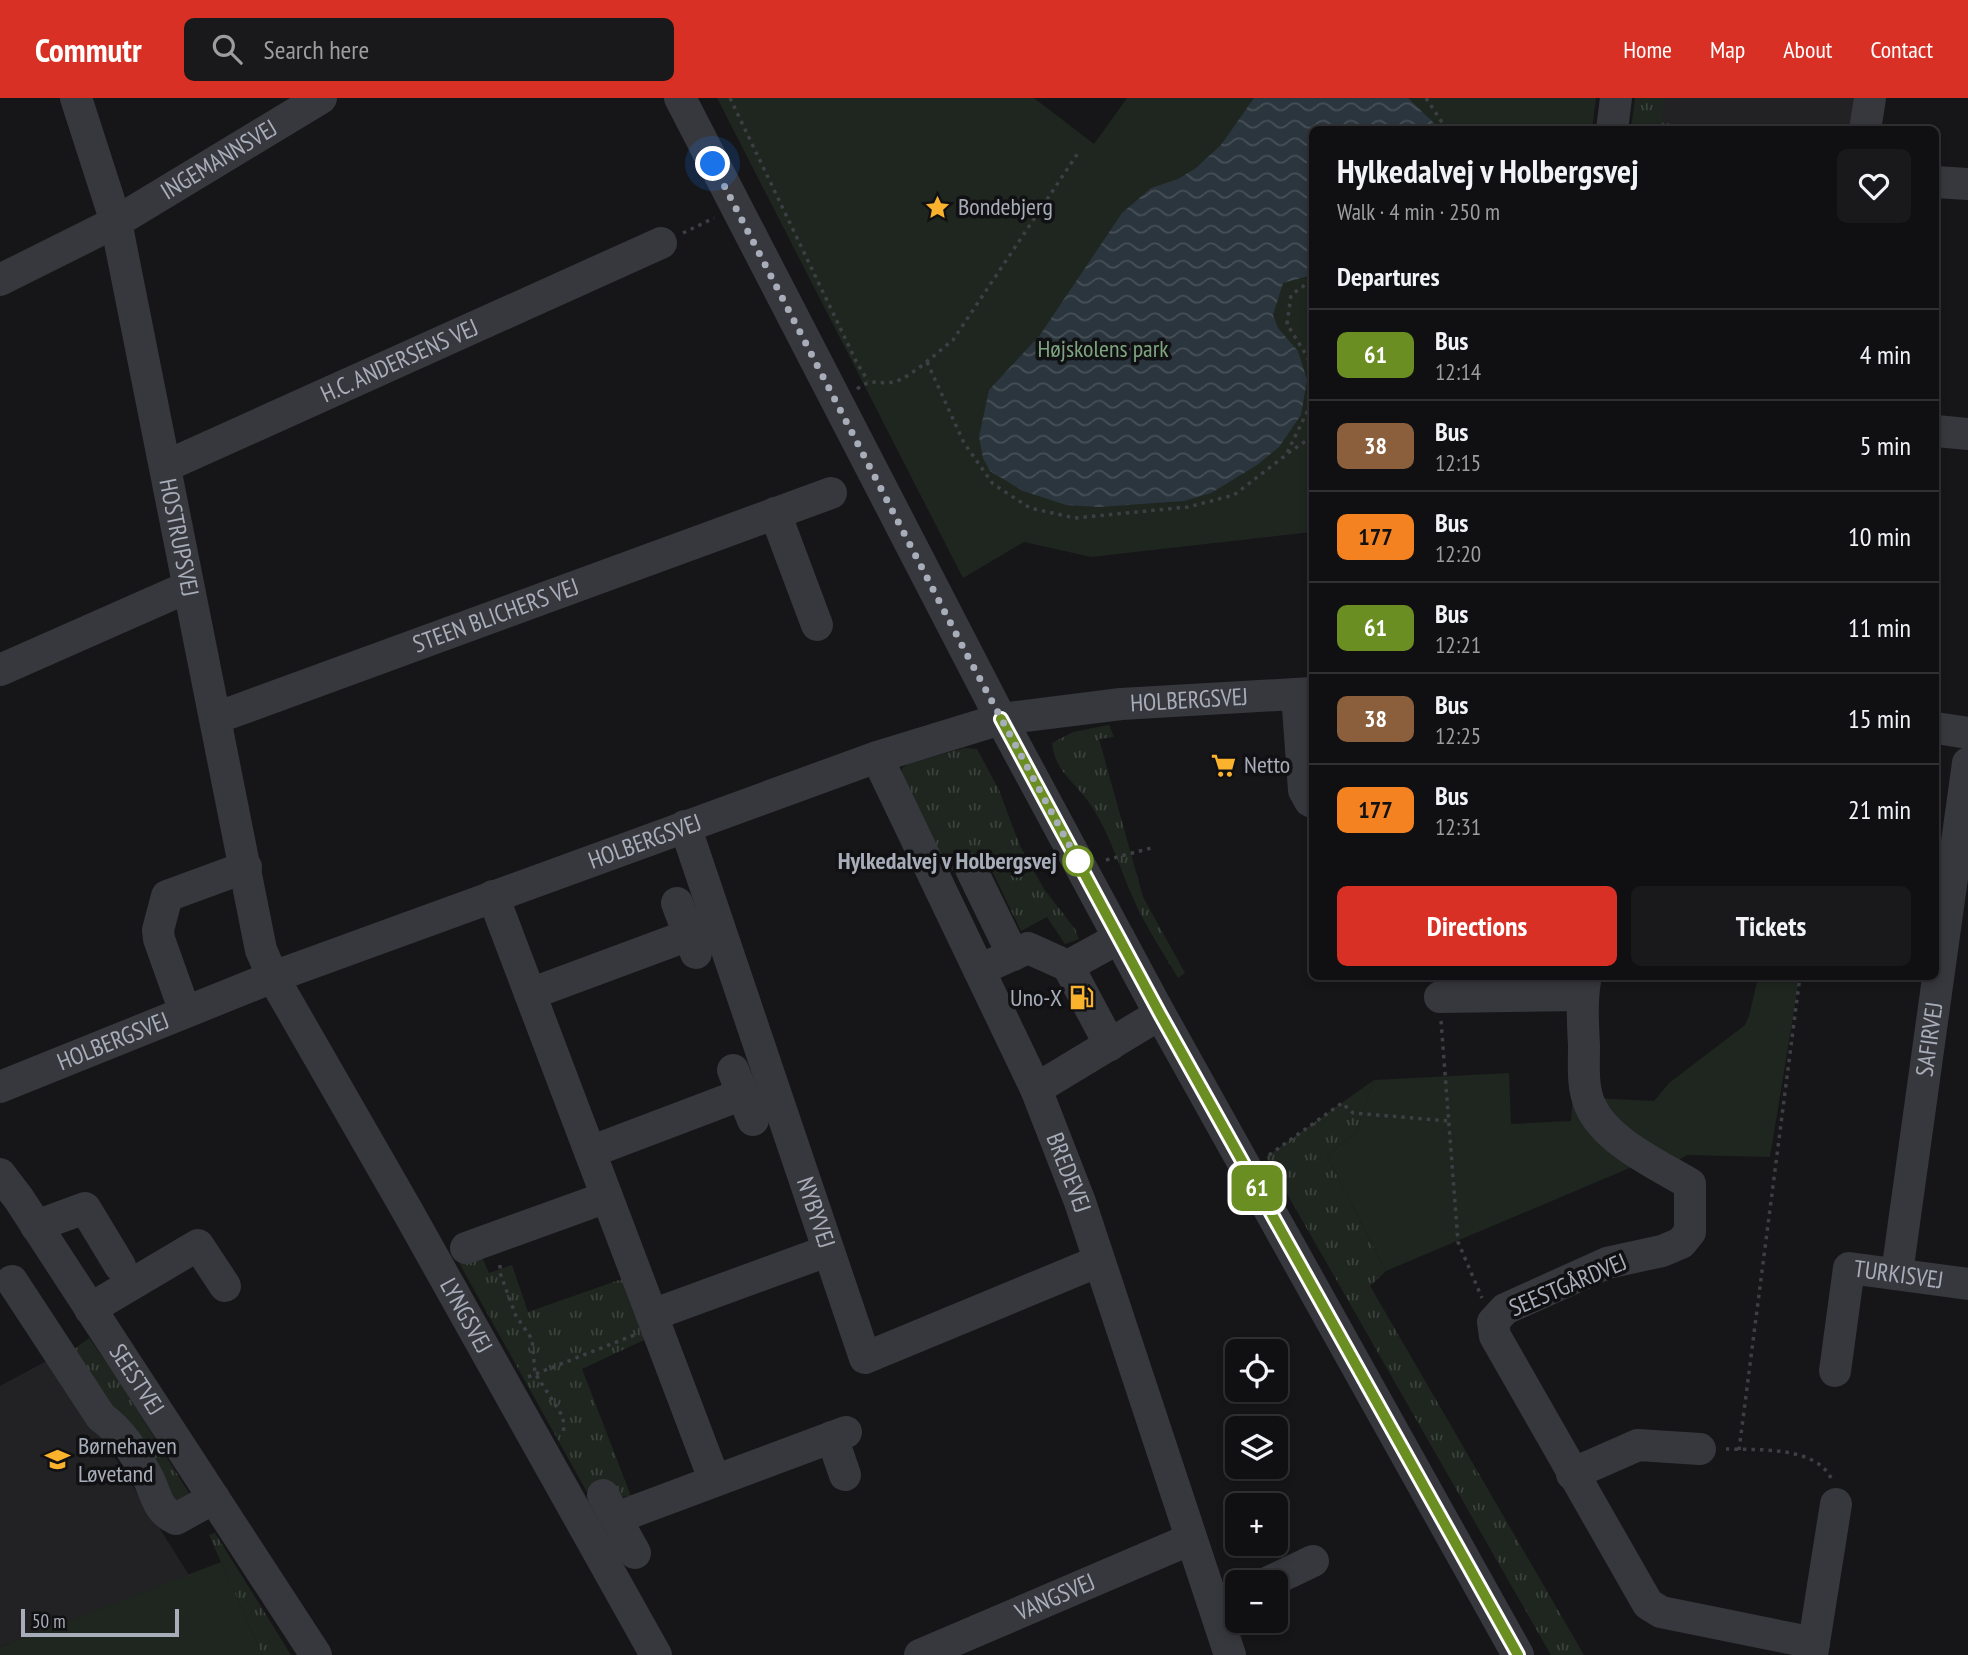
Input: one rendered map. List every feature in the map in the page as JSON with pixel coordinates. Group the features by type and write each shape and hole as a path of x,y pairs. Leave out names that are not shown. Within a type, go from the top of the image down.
{"street":[{"name":"HOSTRUPSVEJ","path":"76,98 116,222 261,950 273,977"},
{"name":"INGEMANNSVEJ","path":"0,280 116,222 321,98"},
{"path":"680,98 1001,719 1160,1014 1518,1655"},
{"path":"1612,126 1616,98"},
{"path":"1866,126 1870,98"},
{"path":"1939,182 1968,184"},
{"name":"H.C. ANDERSENS VEJ","path":"166,466 637,266 661,243"},
{"path":"1939,431 1968,433"},
{"name":"STEEN BLICHERS VEJ","path":"216,718 831,493"},
{"path":"775,513 817,625"},
{"path":"0,670 188,587"},
{"path":"1305,694 1304,790 1309,799"},
{"name":"HOLBERGSVEJ","path":"0,1087 273,977 493,896 877,757 1001,719 1121,705 1305,694"},
{"path":"1939,728 1968,733"},
{"name":"BREDEVEJ","path":"877,757 1036,1089 1080,1202 1191,1539 1225,1600"},
{"name":"SAFIRVEJ","path":"1939,971 1968,763"},
{"name":"NYBYVEJ","path":"685,826 865,1357 1099,1261"},
{"path":"185,1012 159,939 158,930 167,896 246,867"},
{"path":"971,869 1013,955"},
{"path":"493,896 714,1479"},
{"path":"530,993 693,944 677,903"},
{"path":"1068,966 1119,938"},
{"path":"979,970 1028,948 1068,966 1110,1045"},
{"name":"LYNGSVEJ","path":"273,977 656,1655"},
{"name":"SAFIRVEJ","path":"1897,1273 1938,980"},
{"name":"SEESTGÅRDVEJ","path":"1440,997 1584,986 1585,1085 1590,1105 1614,1137 1690,1184 1690,1232 1681,1243 1662,1251 1607,1263 1504,1309 1493,1322 1495,1336 1648,1604 1661,1612 1813,1649 1836,1504"},
{"path":"1036,1089 1160,1014"},
{"path":"590,1152 743,1095"},
{"name":"SEESTVEJ","path":"0,1174 317,1655"},
{"path":"485,1251 607,1197"},
{"path":"36,1226 85,1208 120,1266"},
{"path":"90,1309 198,1245 225,1286"},
{"path":"654,1321 827,1251"},
{"path":"54,1256 6,1285 101,1417 117,1428 148,1477 154,1496 168,1516 176,1519 184,1517 214,1498"},
{"name":"TURKISVEJ","path":"1835,1371 1849,1268 1968,1284"},
{"path":"635,1553 609,1507 714,1479 839,1434 845,1475"},
{"path":"1572,1474 1638,1445 1700,1449"},
{"name":"VANGSVEJ","path":"920,1655 1191,1539"},
{"path":"1288,1573 1313,1561"},
{"name":"BREDEVEJ","path":"1228,1633 1230,1655"}],"path":[{"path":"730,98 868,381"},
{"path":"1426,98 1445,126"},
{"path":"837,405 868,381 895,382 927,362 953,340 1080,150"},
{"path":"1309,282 1291,295 1287,324 1308,358 1309,367"},
{"path":"927,362 964,443 993,484 1030,508 1075,518 1188,507 1234,495 1309,439"},
{"path":"1286,455 1309,408"},
{"path":"1081,867 1155,847"},
{"path":"1739,1450 1800,980"},
{"path":"1440,997 1458,1242 1493,1322"},
{"path":"1247,1170 1342,1103 1353,1113 1449,1121"},
{"path":"485,1251 500,1273 516,1316 532,1339 535,1373 563,1417 564,1436 570,1446"},
{"path":"508,1389 535,1373 654,1321"},
{"path":"1700,1449 1799,1454 1818,1463 1828,1473 1834,1483 1836,1504"}],"shaded area":[{"path":"1637,98 1854,98 1850,126 1633,126"},
{"name":"Børnehaven Løvetand","path":"52,1358 189,1575 0,1647 0,1386"}],"green space":[{"name":"Højskolens park","path":"717,98 1034,98 1094,144 1127,98 1596,98 1592,126 1309,126 1309,532 1091,557 1024,542 963,578"},
{"path":"1635,98 1665,98 1661,122 1683,126 1631,126"},
{"path":"1109,725 1114,737 1099,739 1143,897 1185,973 1178,978 1138,908 1100,821 1056,760 1052,743 1073,732"},
{"path":"964,748 977,749 999,790 1020,846 1044,889 1075,929 1079,939 1065,944 1047,917 1021,931 984,854 953,871 938,853 902,776 902,768"},
{"path":"1757,980 1799,980 1770,1157 1687,1155 1667,1167 1639,1164 1386,1271 1327,1156 1356,1132 1374,1080 1509,1073 1511,1124 1571,1121 1573,1097 1654,1101 1669,1083 1745,1025"},
{"path":"1374,1080 1356,1132 1327,1156 1386,1271 1370,1286 1584,1655 1551,1655 1266,1157"},
{"path":"481,1255 489,1273 512,1265 528,1312 622,1279 646,1339 582,1369 631,1496 615,1498 609,1484 587,1492 458,1261"},
{"path":"89,1338 194,1501 179,1509 69,1353"},
{"path":"215,1533 291,1655 262,1655 209,1535"},
{"path":"221,1562 262,1655 0,1655 0,1647"}],"water":[{"path":"1254,98 1408,98 1435,126 1309,126 1309,276 1283,283 1273,315 1278,328 1298,351 1307,380 1301,415 1279,447 1257,465 1211,493 1184,501 1099,507 1066,505 1023,491 990,471 983,458 979,437 989,390 1040,335 1122,213 1151,188 1178,179 1196,168 1221,145"}],"bus line":[{"name":"61","path":"1001,719 1160,1014 1518,1655"}],"place":[{"name":"Bondebjerg","path":"938,207"},
{"name":"Netto","path":"1224,765"},
{"name":"Hylkedalvej v Holbergsvej","path":"1078,861"},
{"name":"Uno-X","path":"1082,998"},
{"name":"Børnehaven Løvetand","path":"58,1460"}],"route":[{"path":"713,164 966,653 1081,867 1078,861"}]}
